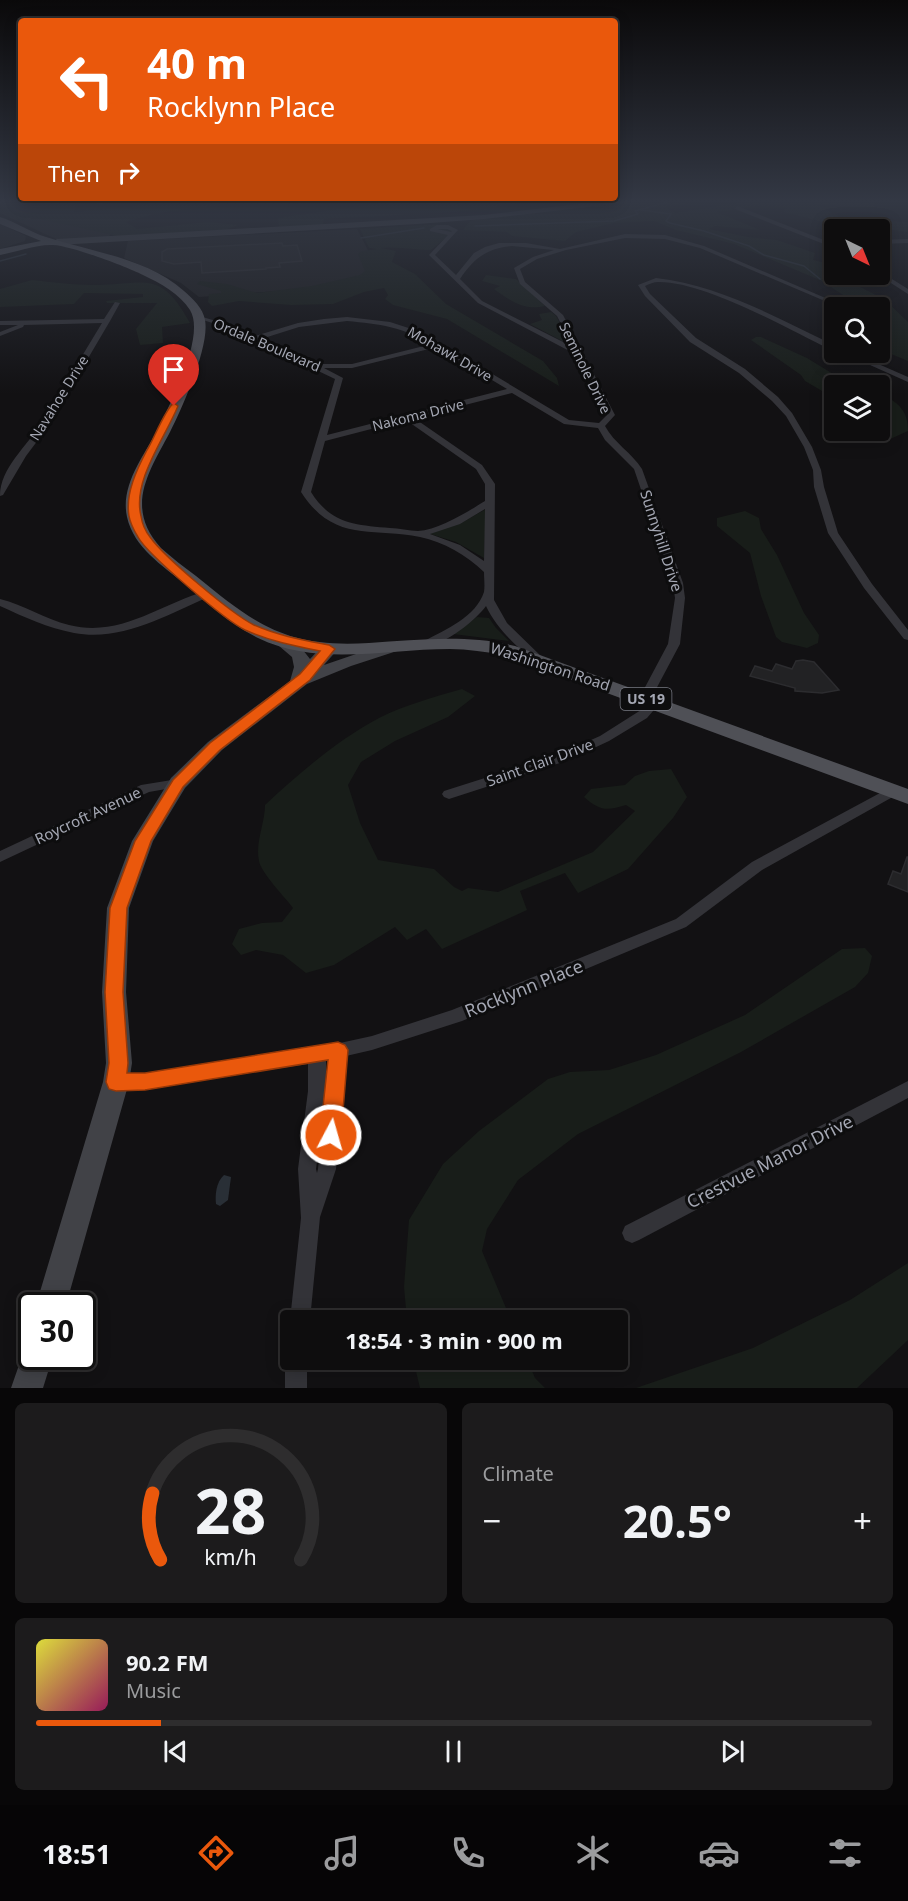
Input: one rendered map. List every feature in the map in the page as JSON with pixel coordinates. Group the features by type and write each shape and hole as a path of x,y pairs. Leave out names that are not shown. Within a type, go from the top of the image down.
{"main road":[{"path":"120,265 164,281 188,301 199,318"},
{"name":"Washington Road","path":"199,318 200,330 195,353 167,424 140,474 134,507 139,530 149,544 206,594 248,626 280,640 329,649 392,647 428,643 483,645 539,660 901,794"}],"street":[{"path":"441,265 480,302 579,353"},
{"path":"456,280 466,265"},
{"name":"Seminole Drive","path":"523,265 517,268 522,284 560,315 611,415 601,426"},
{"path":"743,265 824,299"},
{"path":"444,268 462,269"},
{"path":"824,343 754,309 679,282 659,280 641,285 647,295 693,340 742,371 775,399 789,416 803,438 817,470 819,488 833,533 868,586 908,637"},
{"path":"890,280 908,292"},
{"name":"Navahoe Drive","path":"0,493 22,455 43,428 117,303"},
{"name":"Ordale Boulevard","path":"199,318 225,325 339,378 306,492 312,504 322,515 346,525 373,531 419,534 452,544 475,557 488,570"},
{"name":"Mohawk Drive","path":"255,338 298,325 357,320 388,323 406,328 438,345 567,422 601,426"},
{"path":"0,333 4,325 1,323 107,321"},
{"path":"0,333 43,322"},
{"path":"66,322 87,327 98,336"},
{"path":"317,366 352,366 438,345"},
{"path":"869,363 908,380"},
{"path":"339,378 352,366"},
{"name":"Nakoma Drive","path":"322,439 513,390"},
{"path":"409,418 484,472 490,484 488,593 491,607 499,621 539,660"},
{"name":"Sunnyhill Drive","path":"601,426 607,436 638,469 680,591 674,644 649,691 648,700"},
{"name":"Ordale Boulevard","path":"419,534 458,522 489,503"},
{"path":"428,643 472,618 482,607 488,593"},
{"path":"1,603 73,629 91,632 121,627 206,594"},
{"path":"280,640 297,652 303,661 303,672 297,684"},
{"path":"297,684 345,662 392,647"},
{"path":"55,1292 116,1082 119,1063 114,992 118,908 143,841 178,783 215,746 297,684 329,649"},
{"name":"Saint Clair Drive","path":"449,794 542,765 588,747 644,715 647,711 648,700"},
{"name":"Roycroft Avenue","path":"0,857 146,788 178,783"},
{"name":"Rocklynn Place","path":"116,1082 145,1082 317,1055 393,1037 456,1016 668,929 693,916 762,863 901,794"},
{"path":"311,1218 327,1169 338,1050"},
{"path":"301,1310 311,1218 307,1169 317,1091 317,1055"},
{"name":"Crestvue Manor Drive","path":"632,1233 908,1089"},
{"path":"312,1134 331,1135"},
{"path":"27,1388 32,1370"},
{"path":"296,1370 296,1388"}],"shaded area":[{"path":"139,265 376,265 385,283 199,297 181,283"},
{"path":"362,265 397,265 415,274 446,304 543,361 557,378 559,386 447,319 393,305 385,299 388,295 384,288 364,292 333,304 291,305 239,301 212,306 208,302 209,294 221,293 221,291 197,284 200,281 227,284 257,293 312,286 360,275 365,271"},
{"path":"783,265 824,265 824,282 822,281"},
{"path":"486,275 516,279 545,306 524,306 512,301 494,289 500,286 482,281"},
{"path":"32,280 85,285 150,283 170,294 190,323 162,327 163,343 140,345 136,329 157,303 107,303 106,301 143,297 143,294 84,293 74,304 0,307 0,289"},
{"path":"828,285 856,285 880,297 846,297"},
{"path":"890,305 908,322 908,361 890,354"},
{"path":"551,312 556,316 570,342 566,343 530,324 542,320 539,314"},
{"path":"761,337 807,358 835,375 824,375 824,392 805,381 801,375 751,340"},
{"path":"890,399 904,411 908,431 890,439"},
{"path":"486,509 484,558 456,542 427,533 461,523"},
{"path":"745,511 759,518 761,529 777,555 804,613 819,635 818,643 807,648 782,642 776,637 761,596 750,553 717,526 717,518"},
{"path":"477,617 489,618 509,641 453,634"},
{"path":"462,689 475,696 448,717 395,741 361,762 348,785 360,823 378,860 434,869 462,891 468,888 498,892 593,852 635,811 626,805 609,809 595,805 584,797 591,789 625,785 635,776 649,771 671,769 687,797 673,818 628,869 578,893 565,873 520,891 527,910 442,949 426,929 407,940 395,927 334,965 306,973 283,955 256,950 241,955 232,944 239,929 262,923 282,922 293,908 269,878 259,861 258,847 265,805 319,758 364,726 399,709"},
{"path":"865,948 872,956 868,973 855,987 741,1052 578,1134 518,1180 487,1229 482,1251 507,1310 406,1310 404,1287 409,1220 443,1164 479,1131 548,1079 570,1072 609,1070 656,1055 745,1015 842,949"},
{"path":"224,1175 231,1177 228,1200 220,1206 216,1204 216,1193 219,1181"},
{"path":"908,1263 908,1340 857,1388 636,1388 753,1348 850,1300"},
{"path":"416,1370 532,1370 535,1378 545,1388 420,1388"}],"building":[{"path":"201,265 279,265 280,267 266,269 202,273"},
{"path":"796,661 814,662 839,690 822,693 795,691 795,688 750,676 755,666 772,671 776,664 792,669"},
{"path":"907,857 908,892 888,884 893,871 901,874"}],"waterway":[{"path":"800,265 820,279"}],"route":[{"path":"174,406 163,433 143,466 136,490 135,515 143,537 163,558 231,615 248,626 280,640 329,649 305,677 215,746 178,783 143,841 118,908 114,992 119,1063 116,1082 145,1082 338,1050 331,1135"}]}
